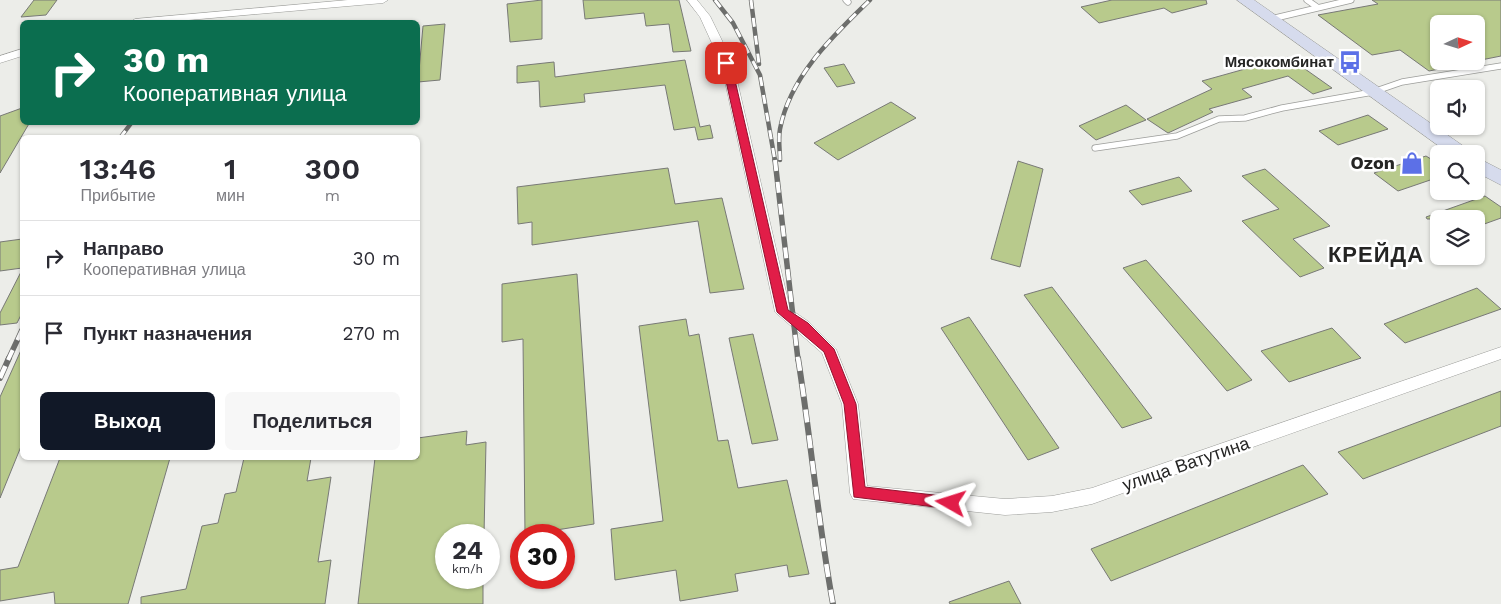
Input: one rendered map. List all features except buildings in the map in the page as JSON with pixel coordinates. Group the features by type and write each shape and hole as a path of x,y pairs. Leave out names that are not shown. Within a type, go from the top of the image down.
{"main road":[{"path":"1244,0 1450,145"},
{"path":"1485,168 1501,179"}],"street":[{"path":"158,20 383,0"},
{"name":"улица Ватутина","path":"692,0 704,16 726,63 783,312 804,326 828,349 850,404 859,493 1006,507 1052,504 1092,496 1501,353"},
{"path":"0,60 20,53"}],"lane":[{"path":"1307,0 1318,7"},
{"path":"1271,19 1351,0"},
{"path":"1095,148 1177,136 1219,119 1243,118 1282,108 1373,92 1402,82 1501,66"},
{"path":"1243,118 1252,126"}],"railway":[{"path":"715,0 733,23 760,75 775,161"},
{"path":"751,0 759,64"},
{"path":"780,160 780,129 785,110 803,74 828,43 870,0"},
{"path":"122,135 130,125"},
{"path":"775,160 798,360"},
{"path":"8,360 20,334"},
{"path":"0,378 9,358"},
{"path":"798,358 833,604"}],"place":[{"name":"Мясокомбинат","path":"1350,62"},
{"name":"Ozon","path":"1412,163"}],"district":[{"name":"КРЕЙДА","path":"1376,254"}],"route":[{"path":"726,63 783,312 804,326 828,349 850,404 859,493 951,503"}]}
